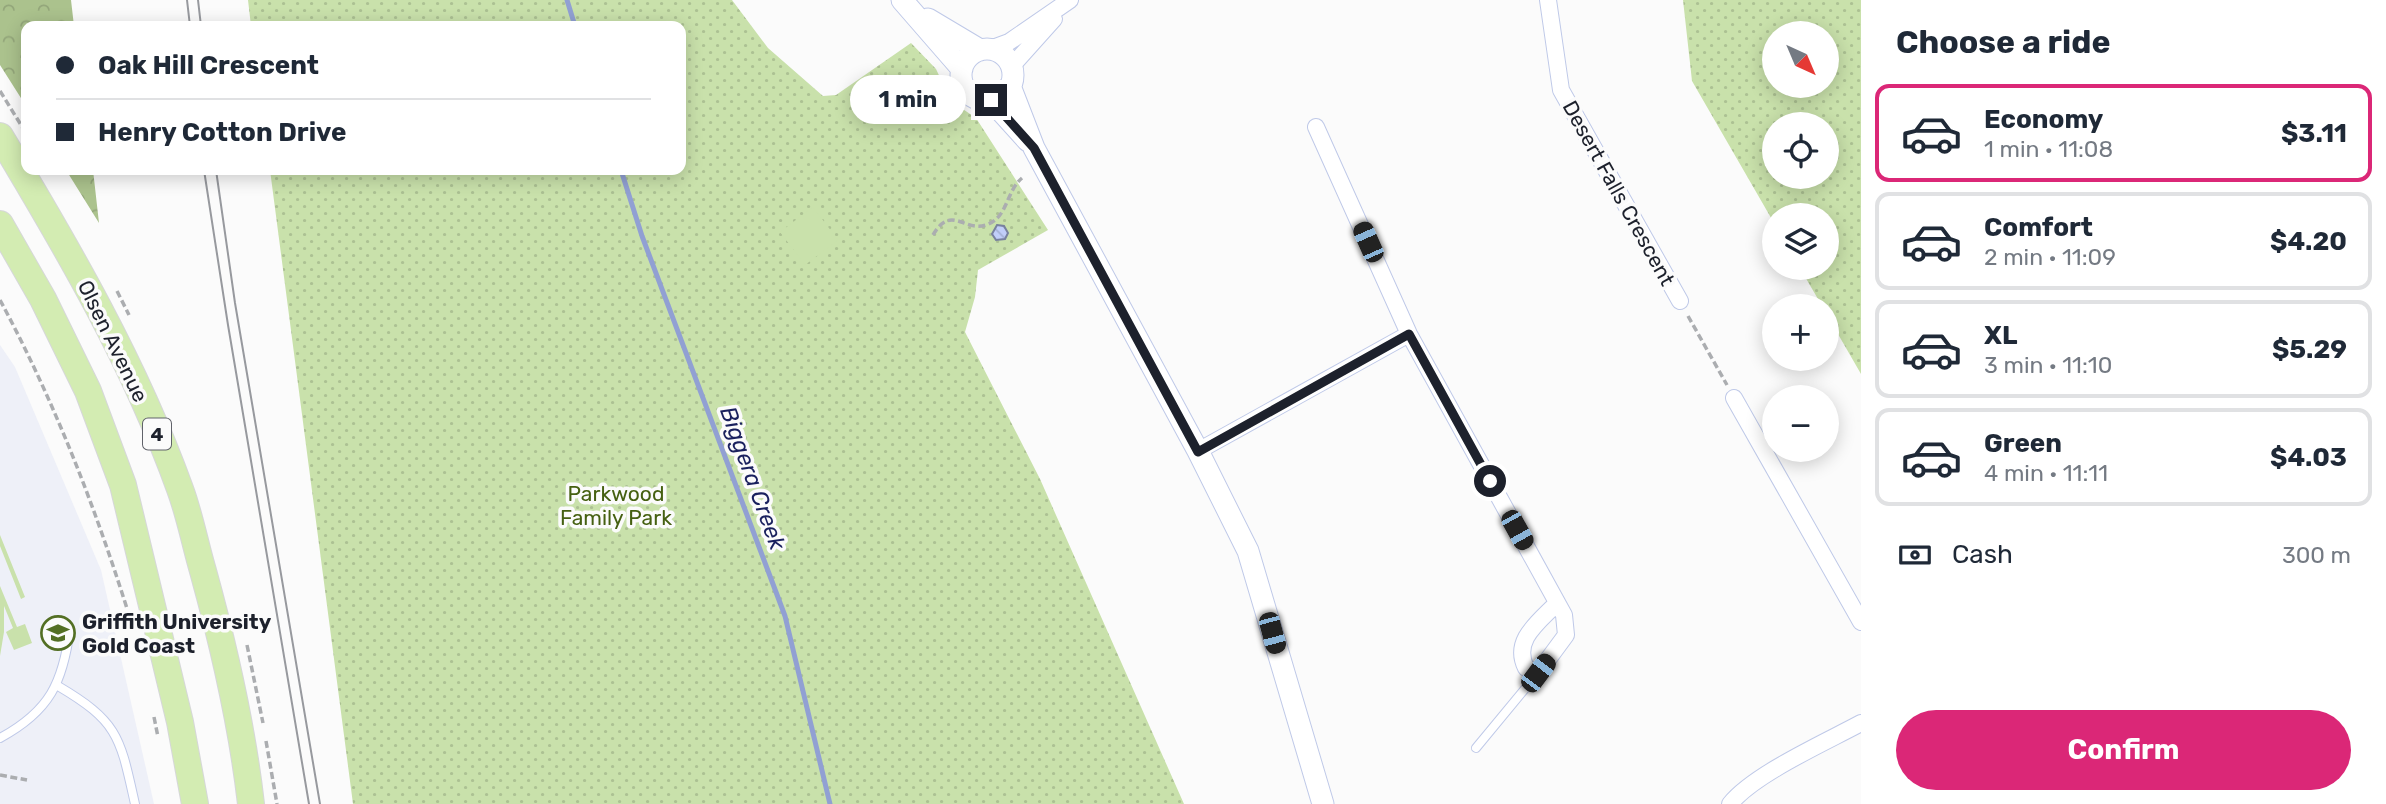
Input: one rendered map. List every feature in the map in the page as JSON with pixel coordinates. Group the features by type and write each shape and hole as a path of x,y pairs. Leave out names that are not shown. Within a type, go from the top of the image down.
{"main road":[{"name":"Olsen Avenue","path":"0,136 21,171"},
{"name":"Olsen Avenue","path":"24,175 65,243 126,360 181,491 219,631 246,759 251,804"},
{"name":"4","path":"0,224 43,299 88,391 124,485 180,722 194,804"}],"street":[{"path":"1069,0 1010,76 1005,93 991,100 982,100 968,92 961,77 968,57 1009,42 1069,0"},
{"name":"Desert Falls Crescent","path":"1548,0 1561,90 1680,302"},
{"path":"908,6 985,50 1003,55 1034,148 1198,452 1248,551 1323,804"},
{"path":"908,6 962,69"},
{"path":"991,100 1034,148"},
{"path":"1316,127 1409,334 1558,603 1564,615 1566,635 1538,673 1525,668 1520,655 1522,641 1558,603"},
{"path":"1198,452 1409,334"},
{"path":"1734,398 1861,622"},
{"path":"1730,804 1737,795 1787,764 1861,723"}],"lane":[{"path":"0,738 33,713 58,686 66,662 70,629"},
{"path":"1476,748 1538,673"},
{"path":"58,686 100,714 117,735 123,748 135,804"}],"path":[{"path":"0,91 21,125"},
{"path":"933,235 944,222 953,219 979,226 990,224 1001,214 1010,191 1022,178"},
{"path":"0,300 58,420 104,534 137,644"},
{"path":"1680,302 1734,398"},
{"path":"153,710 158,737"},
{"path":"0,775 27,780"}],"shaded area":[{"name":"Griffith University Gold Coast","path":"0,345 15,367 101,570 154,804 0,804"}],"green space":[{"path":"0,0 71,0 73,21 21,21 21,98 0,65"},
{"name":"Parkwood Family Park","path":"248,0 732,0 768,48 823,96 836,95 911,43 936,69 951,101 976,118 1048,230 978,270 975,297 965,332 1040,479 1184,804 353,804 271,175 686,175 686,21 250,21"},
{"path":"1683,0 1861,0 1861,374 1839,336 1839,294 1815,294 1807,280 1839,280 1839,203 1762,203 1692,81"},
{"path":"69,175 94,175 99,223"},
{"path":"813,207 838,240 805,265 780,232"},
{"path":"0,535 25,597 21,599 0,546"},
{"path":"0,586 17,627 25,624 32,643 14,650 6,632 13,628 4,606 0,656"}],"building":[{"path":"997,225 1004,226 1008,233 1005,239 996,240 992,234"}],"waterway":[{"name":"Biggera Creek","path":"567,0 573,21"},
{"name":"Biggera Creek","path":"623,175 642,236 785,616 830,804"}],"tram line":[{"path":"187,0 189,21"},
{"path":"198,0 200,21"},
{"path":"205,175 309,804"},
{"path":"217,175 235,303 320,804"}],"place":[{"name":"Griffith University Gold Coast","path":"58,633"}],"route":[{"path":"991,100 1034,148 1198,452 1409,334 1490,481"}]}
